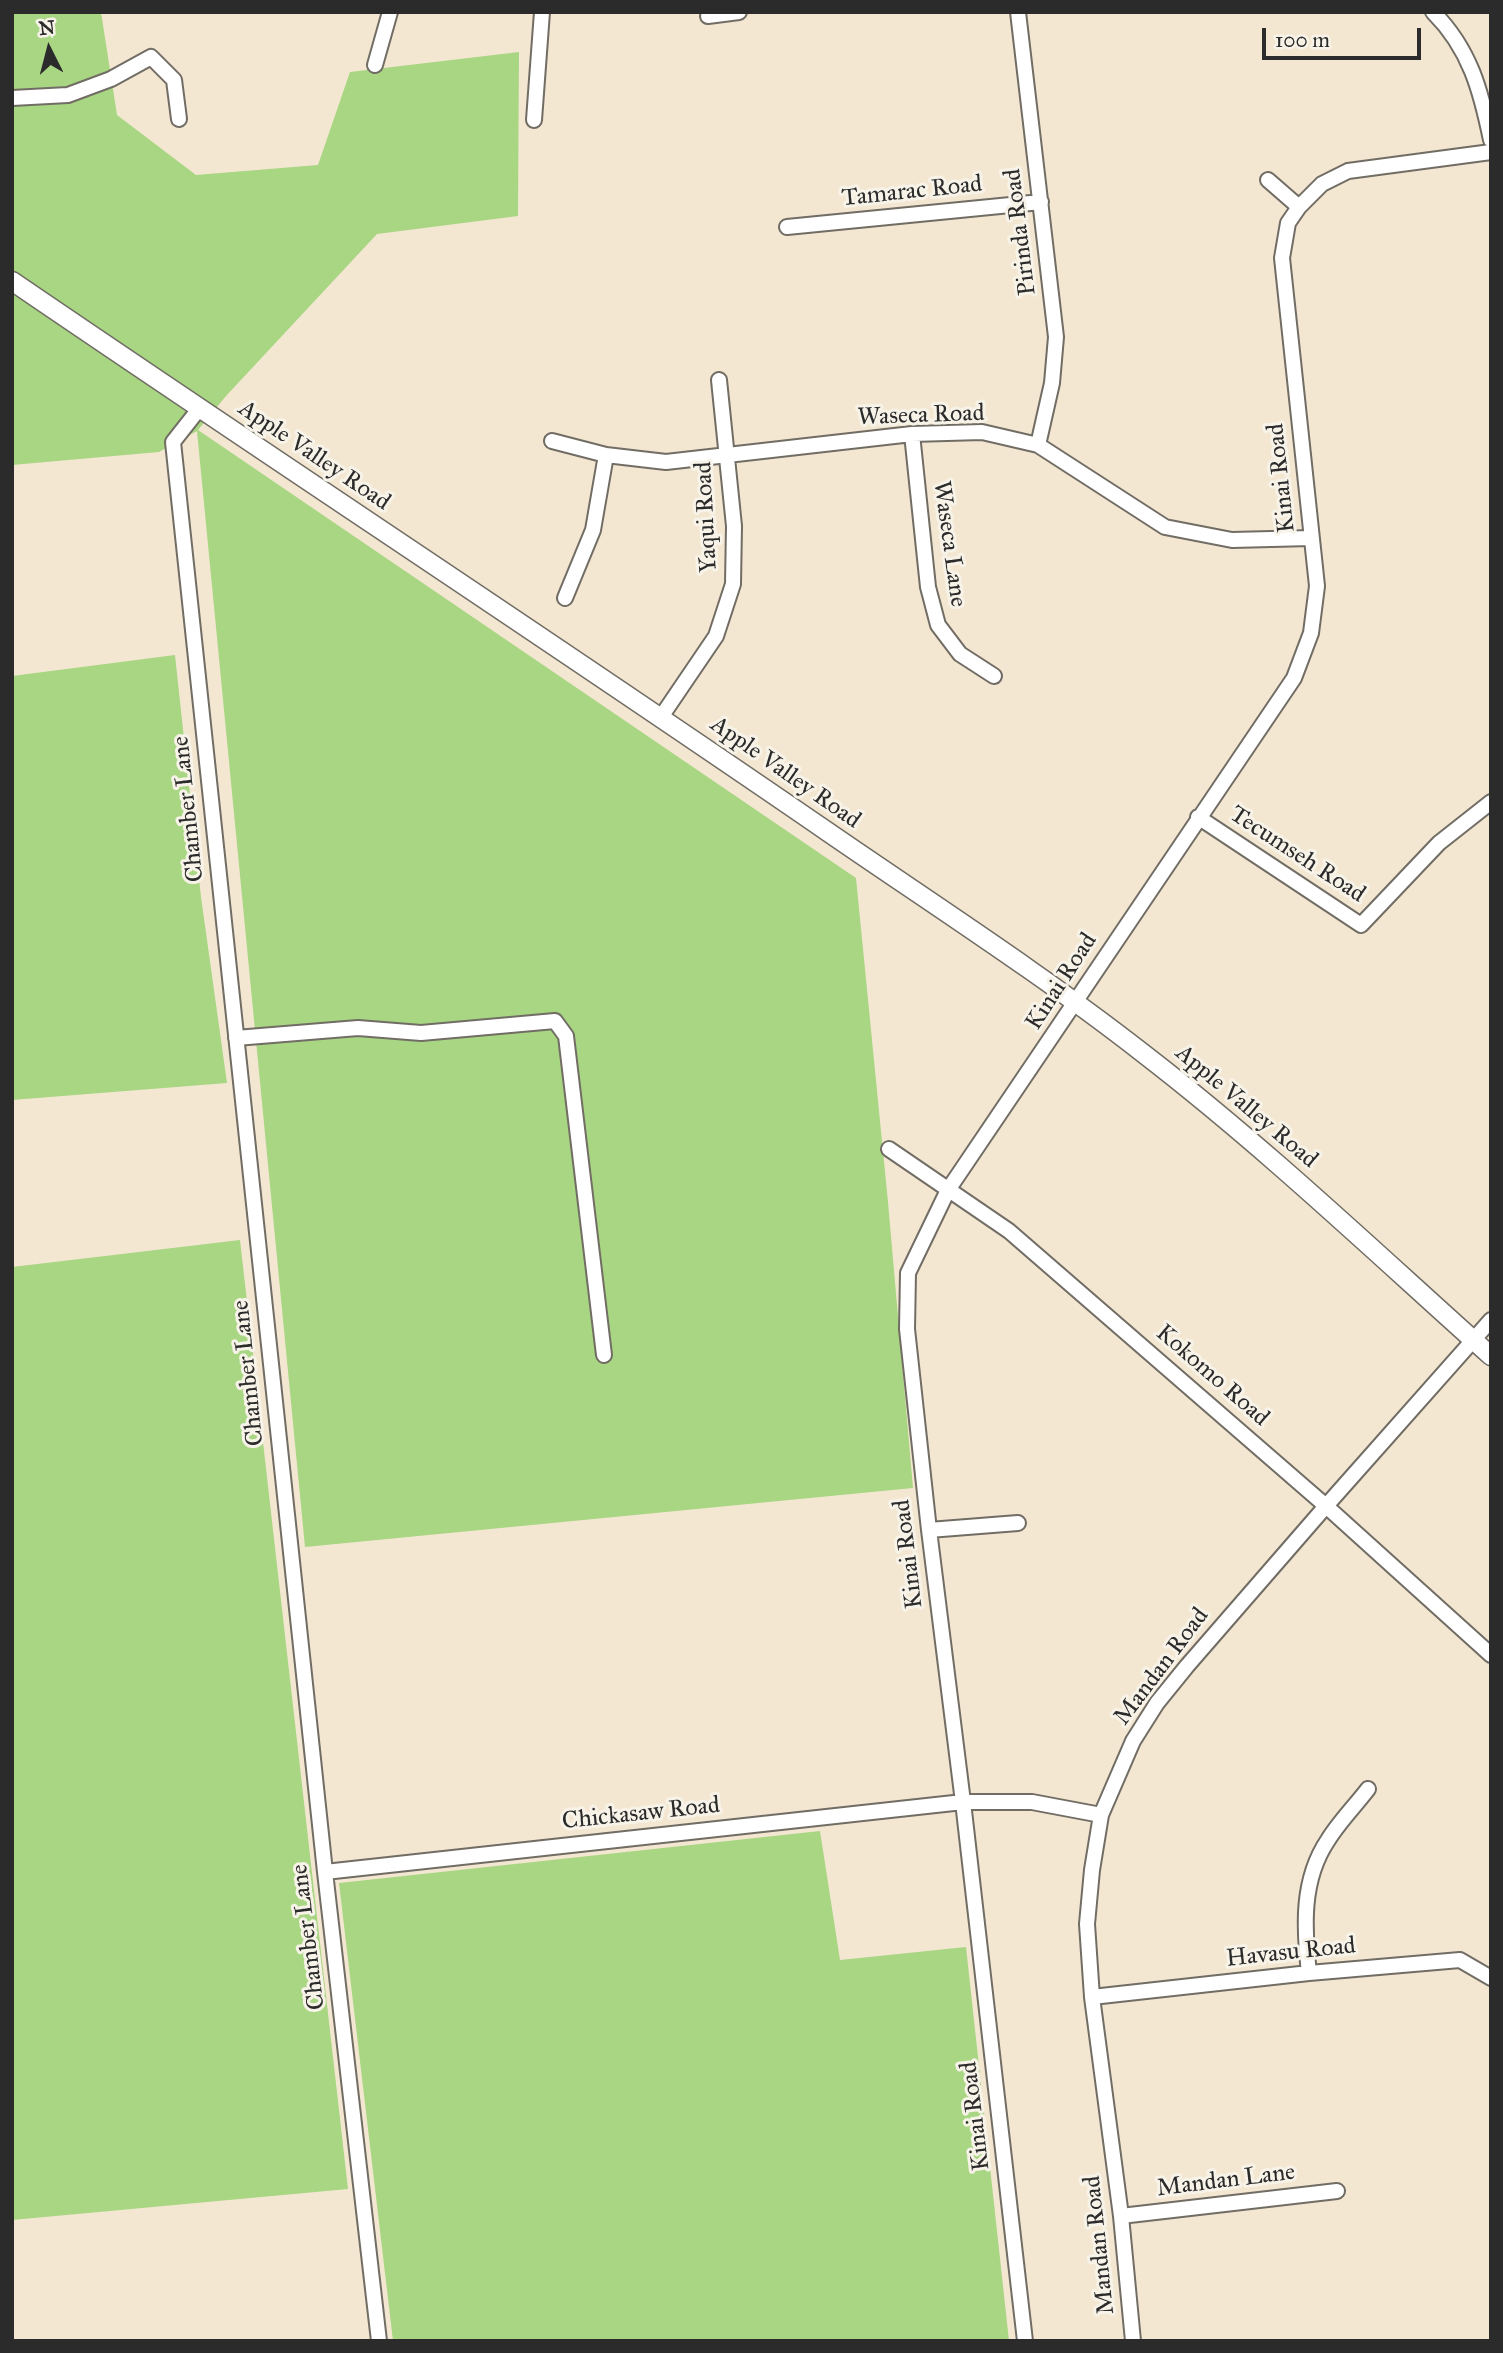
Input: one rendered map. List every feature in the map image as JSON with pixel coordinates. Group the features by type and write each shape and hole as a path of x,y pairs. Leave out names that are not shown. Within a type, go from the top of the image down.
{"main road":[{"name":"Apple Valley Road","path":"12,281 661,717 1076,1004 1204,1101 1491,1356"}],"street":[{"path":"375,65 390,12"},
{"path":"534,120 542,12"},
{"path":"708,16 739,12"},
{"name":"Pirinda Road","path":"1018,12 1056,337 1052,383 1038,444"},
{"path":"1433,12 1464,51 1481,93 1491,140"},
{"path":"12,98 68,95 111,79 151,57 174,80 179,119"},
{"name":"Kinai Road","path":"1025,2341 929,1530 907,1329 908,1273 948,1190 1294,678 1311,633 1317,586 1282,258 1288,223 1298,207 1322,184 1348,171 1491,152"},
{"path":"1268,180 1298,207"},
{"name":"Tamarac Road","path":"787,228 1041,202"},
{"name":"Yaqui Road","path":"661,717 716,636 733,584 734,526 719,380"},
{"name":"Chamber Lane","path":"199,409 173,442 325,1872 379,2341"},
{"name":"Waseca Road","path":"552,442 606,455 666,462 912,434 982,432 1038,444 1165,527 1232,540 1311,538"},
{"name":"Waseca Lane","path":"912,434 928,587 938,625 960,654 994,676"},
{"path":"565,598 593,530 606,455"},
{"name":"Tecumseh Road","path":"1198,817 1361,925 1439,843 1491,802"},
{"path":"236,1038 358,1028 421,1033 555,1021 566,1036 604,1355"},
{"name":"Kokomo Road","path":"888,1149 1009,1231 1326,1506 1491,1655"},
{"name":"Mandan Road","path":"1133,2341 1121,2216 1092,1997 1087,1924 1101,1815 1133,1741 1157,1703 1195,1656 1491,1320"},
{"path":"929,1530 1018,1523"},
{"path":"1309,1973 1305,1931 1308,1885 1326,1842 1368,1788"},
{"path":"963,1802 1032,1802 1101,1815"},
{"name":"Chickasaw Road","path":"325,1872 963,1802"},
{"name":"Havasu Road","path":"1092,1997 1309,1973 1460,1960 1491,1978"},
{"name":"Mandan Lane","path":"1121,2216 1337,2191"}],"green space":[{"path":"12,12 101,12 117,115 196,175 318,165 350,72 519,52 518,216 377,234 226,396 198,430 856,878 913,1488 305,1547 197,431 159,452 12,465"},
{"path":"175,655 201,897 227,1083 12,1100 12,676"},
{"path":"240,1240 348,2189 12,2220 12,1267"},
{"path":"820,1831 840,1960 966,1947 1009,2341 393,2341 339,1883"}]}
